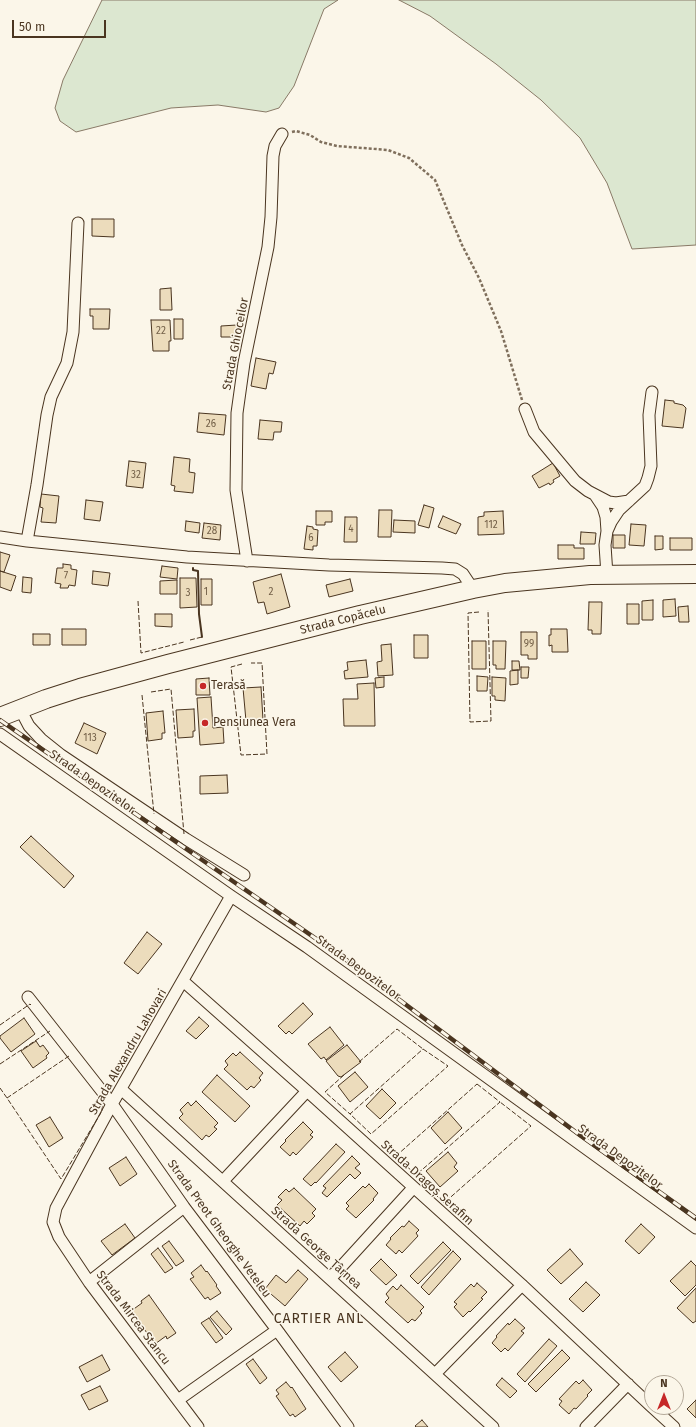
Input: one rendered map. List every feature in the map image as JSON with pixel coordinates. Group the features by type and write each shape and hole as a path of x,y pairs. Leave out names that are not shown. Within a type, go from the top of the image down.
{"main road":[{"name":"Strada Copăcelu","path":"0,717 80,688 168,664 360,615 473,589 543,579 607,575 696,574"}],"street":[{"name":"Strada Ghioceilor","path":"247,561 236,490 237,413 244,363 268,247 271,217 273,156 275,146 282,134"},
{"path":"27,541 38,479 47,414 51,397 67,363 73,332 78,223"},
{"path":"607,531 619,510 645,486 648,478 651,459 649,415 652,392"},
{"path":"525,409 538,438 575,480 594,495 609,502 616,503 629,501"},
{"path":"594,495 602,507 606,517 607,531 605,545 607,575"},
{"path":"0,537 187,557 247,561 455,569 462,574 473,589"},
{"path":"20,709 29,726 41,739 61,755 186,840 244,875"},
{"name":"Strada Depozitelor","path":"0,734 231,896 307,947 696,1228"},
{"name":"Strada Alexandru Lahovari","path":"53,1222 56,1208 112,1104 122,1089 231,896"},
{"name":"Strada Dragoș Serafim","path":"183,981 522,1285 644,1399"},
{"name":"Strada Preot Gheorghe Veteleu","path":"28,996 112,1104 184,1207 348,1427"},
{"name":"Strada George Țârnea","path":"122,1089 493,1427"},
{"path":"223,1181 307,1091"},
{"path":"330,1279 413,1188"},
{"path":"89,1282 184,1207"},
{"name":"Strada Mircea Stancu","path":"53,1222 59,1237 89,1282 198,1427"},
{"path":"435,1374 522,1285"},
{"path":"178,1400 277,1330"},
{"path":"586,1427 628,1384"},
{"name":"Strada Dragoș Serafim","path":"661,1415 674,1427"}],"path":[{"path":"282,134 296,130 310,134 326,144 388,150 409,158 435,180 462,245 479,278 501,331 525,409"}],"green space":[{"path":"102,0 338,0 324,9 294,86 279,108 266,112 218,105 171,108 76,132 60,121 55,108 63,80"},
{"path":"399,0 696,0 696,245 632,249 607,183 580,138 541,100 496,64 430,16"}],"building":[{"path":"92,219 114,219 114,237 92,236"},
{"path":"171,288 172,310 160,310 160,289"},
{"path":"90,309 110,309 109,329 93,329 93,316 90,316"},
{"path":"174,319 183,319 183,339 174,339"},
{"path":"151,320 170,320 171,341 169,341 169,351 153,351"},
{"path":"237,325 238,337 221,337 221,326"},
{"path":"256,358 276,362 273,374 269,373 266,389 251,386"},
{"path":"665,400 674,401 674,403 683,405 686,408 683,428 662,426"},
{"path":"199,413 226,415 224,435 197,432"},
{"path":"260,420 282,422 281,432 274,432 273,440 258,439"},
{"path":"174,457 190,459 189,472 195,473 193,493 174,491 175,486 171,485"},
{"path":"129,461 146,463 143,488 126,486"},
{"path":"553,463 560,476 553,480 554,482 550,485 549,483 539,488 532,476"},
{"path":"41,494 59,496 56,523 41,522 43,508 40,507"},
{"path":"86,500 103,502 100,521 84,519"},
{"path":"424,505 434,508 429,528 418,525"},
{"path":"379,510 392,510 391,537 378,537"},
{"path":"316,511 332,511 332,522 325,522 325,525 316,525"},
{"path":"503,511 504,534 478,535 478,517 484,516 484,512"},
{"path":"443,516 461,524 456,534 438,527"},
{"path":"345,517 357,517 357,542 344,542"},
{"path":"394,520 415,521 415,533 393,532"},
{"path":"186,521 200,523 199,533 185,531"},
{"path":"204,523 221,525 220,540 202,538"},
{"path":"631,524 646,525 644,546 629,545"},
{"path":"307,526 318,530 317,546 313,546 313,550 304,549"},
{"path":"581,532 596,533 595,544 580,544"},
{"path":"613,535 625,535 625,548 613,548"},
{"path":"655,536 663,536 663,549 655,550"},
{"path":"670,538 692,538 692,550 670,550"},
{"path":"558,545 574,545 574,548 584,548 584,559 558,559"},
{"path":"0,552 10,555 4,572 0,571"},
{"path":"63,564 71,565 71,569 77,570 75,586 69,585 68,588 60,588 61,584 55,583 57,568 63,568"},
{"path":"162,566 178,568 177,579 160,577"},
{"path":"0,571 16,576 11,591 0,587"},
{"path":"93,571 110,573 108,586 92,584"},
{"path":"281,574 290,607 267,614 264,602 258,603 253,582"},
{"path":"23,577 32,578 31,593 22,592"},
{"path":"180,578 196,578 197,607 180,608"},
{"path":"201,579 212,579 212,605 201,605"},
{"path":"350,579 353,591 329,597 326,585"},
{"path":"177,580 177,594 160,594 160,581"},
{"path":"675,599 676,616 663,617 663,600"},
{"path":"653,600 653,620 642,620 642,601"},
{"path":"589,602 602,602 601,634 592,634 592,630 588,630"},
{"path":"627,604 639,604 639,624 627,624"},
{"path":"688,606 689,622 679,622 678,607"},
{"path":"155,614 172,614 172,627 155,626"},
{"path":"62,629 86,629 86,645 62,645"},
{"path":"551,629 567,629 568,652 552,652 552,645 549,646 549,635 551,635"},
{"path":"521,632 537,632 537,659 528,659 528,655 521,655"},
{"path":"33,634 50,634 50,645 33,645"},
{"path":"414,635 428,635 428,658 414,658"},
{"path":"472,641 486,641 486,669 472,669"},
{"path":"493,641 506,641 505,669 496,669 496,665 493,665"},
{"path":"391,644 393,675 378,676 377,662 382,661 381,645"},
{"path":"366,660 368,677 345,679 344,671 348,670 347,662"},
{"path":"512,661 519,661 520,670 512,670"},
{"path":"521,667 529,667 528,678 521,678"},
{"path":"518,670 518,684 510,685 510,671"},
{"path":"477,676 488,677 487,691 477,691"},
{"path":"384,677 384,687 376,688 375,678"},
{"path":"492,677 506,678 505,701 495,700 495,696 492,696"},
{"path":"209,678 210,695 196,695 196,679"},
{"path":"374,683 375,726 344,726 343,699 358,699 357,684"},
{"path":"261,687 263,720 246,721 243,688"},
{"path":"211,697 213,728 223,727 224,743 200,745 197,698"},
{"path":"194,709 195,731 193,731 193,737 178,738 176,710"},
{"path":"163,711 165,733 162,733 162,739 148,741 146,713"},
{"path":"84,723 106,733 97,754 75,743"},
{"path":"227,775 228,793 200,794 200,776"},
{"path":"31,836 74,876 64,888 20,847"},
{"path":"147,932 162,944 138,974 124,963"},
{"path":"303,1003 313,1014 292,1034 289,1031 286,1034 278,1026"},
{"path":"199,1017 209,1026 196,1039 186,1031"},
{"path":"24,1018 35,1034 11,1052 0,1036"},
{"path":"330,1027 344,1045 326,1060 324,1057 321,1059 308,1044"},
{"path":"36,1041 40,1047 43,1045 49,1053 46,1056 47,1058 33,1068 21,1051"},
{"path":"347,1045 361,1062 341,1077 338,1076 326,1061"},
{"path":"240,1052 263,1073 259,1078 261,1080 254,1088 251,1086 247,1090 224,1069 228,1065 225,1061 233,1053 236,1056"},
{"path":"355,1072 368,1087 350,1102 338,1086"},
{"path":"217,1075 250,1106 235,1122 202,1092"},
{"path":"382,1089 396,1103 380,1119 366,1106"},
{"path":"196,1101 218,1123 214,1127 217,1129 209,1137 206,1135 202,1140 179,1118 183,1114 180,1110 188,1102 191,1106"},
{"path":"448,1112 462,1128 445,1144 431,1128"},
{"path":"50,1117 63,1138 49,1147 36,1125"},
{"path":"303,1122 313,1132 310,1135 313,1137 296,1155 293,1152 290,1156 280,1147"},
{"path":"336,1144 345,1152 316,1183 315,1182 311,1186 303,1179"},
{"path":"448,1152 457,1163 454,1167 458,1171 440,1187 426,1171"},
{"path":"352,1156 360,1164 355,1168 361,1173 355,1179 350,1174 327,1197 322,1193 326,1188 323,1186"},
{"path":"126,1157 137,1174 120,1186 109,1168"},
{"path":"369,1184 378,1193 373,1199 374,1200 356,1218 346,1209 349,1206 346,1203 363,1186 365,1188"},
{"path":"294,1188 316,1209 312,1213 315,1216 307,1224 304,1221 300,1226 277,1205 282,1200 278,1197 286,1189 289,1192"},
{"path":"409,1221 419,1230 416,1233 418,1236 402,1253 399,1250 396,1254 386,1245 391,1239 390,1238"},
{"path":"125,1224 135,1238 112,1255 101,1241"},
{"path":"641,1224 655,1237 639,1254 625,1241"},
{"path":"169,1241 184,1261 176,1266 162,1246"},
{"path":"443,1242 451,1250 418,1284 410,1276"},
{"path":"158,1248 173,1268 165,1273 151,1254"},
{"path":"570,1249 583,1264 561,1284 547,1270"},
{"path":"453,1251 461,1259 429,1295 421,1287"},
{"path":"381,1259 397,1275 386,1285 370,1270"},
{"path":"691,1261 696,1266 696,1285 685,1296 670,1281"},
{"path":"201,1265 217,1285 216,1286 221,1293 210,1300 208,1297 205,1299 190,1279 194,1277 191,1273"},
{"path":"298,1270 308,1279 285,1306 265,1289 276,1275 286,1283"},
{"path":"586,1282 600,1295 583,1312 569,1299"},
{"path":"477,1283 487,1292 481,1298 483,1299 463,1317 454,1307 457,1304 454,1302 471,1284 474,1287"},
{"path":"401,1285 424,1307 420,1311 422,1313 415,1321 412,1319 408,1323 385,1302 389,1298 386,1294 393,1286 397,1290"},
{"path":"696,1288 696,1321 693,1323 677,1308"},
{"path":"149,1295 176,1333 167,1339 166,1336 155,1344 131,1311 142,1303 141,1301"},
{"path":"217,1311 232,1329 226,1335 210,1317"},
{"path":"209,1318 223,1338 216,1343 201,1323"},
{"path":"515,1319 525,1328 521,1331 524,1333 508,1351 505,1348 501,1352 492,1343 497,1337 496,1336 508,1323 509,1325"},
{"path":"549,1339 557,1346 525,1382 517,1374"},
{"path":"562,1350 570,1358 536,1392 528,1384"},
{"path":"345,1352 358,1367 341,1382 328,1367"},
{"path":"102,1355 110,1370 87,1382 79,1367"},
{"path":"253,1359 267,1378 260,1384 246,1364"},
{"path":"502,1378 517,1391 510,1398 496,1385"},
{"path":"583,1380 592,1390 576,1409 574,1408 569,1414 559,1405 562,1401 559,1399 576,1381 579,1384"},
{"path":"286,1382 291,1388 292,1387 306,1409 295,1417 293,1414 290,1416 276,1396 279,1394 276,1390"},
{"path":"100,1386 108,1401 89,1410 81,1395"},
{"path":"696,1400 696,1418 687,1409"},
{"path":"422,1420 428,1427 415,1426"}],"railway":[{"path":"0,720 341,956 581,1136 696,1218"}],"fence":[{"path":"138,601 141,653 184,642"},
{"path":"479,612 468,613 470,722 491,721 488,610"},
{"path":"190,640 202,637"},
{"path":"242,664 231,667 241,755 267,754 262,663 251,663"},
{"path":"151,692 171,689 184,834"},
{"path":"142,695 154,814"},
{"path":"0,1025 30,1004 31,1005"},
{"path":"359,1062 397,1029 423,1049"},
{"path":"0,1064 50,1031"},
{"path":"423,1049 448,1066 371,1134 350,1114 423,1049"},
{"path":"69,1056 7,1098 61,1179 102,1111 101,1098"},
{"path":"344,1075 325,1092 350,1114"},
{"path":"477,1084 500,1102 416,1175 396,1156 477,1084"},
{"path":"0,1088 7,1098"},
{"path":"416,1175 444,1203 531,1126 500,1102"}],"wall":[{"path":"193,568 193,570 198,571 199,614 202,637"}],"place":[{"name":"Terasă","path":"203,686"},
{"name":"Pensiunea Vera","path":"205,723"}],"district":[{"name":"CARTIER ANL","path":"319,1319"}]}
